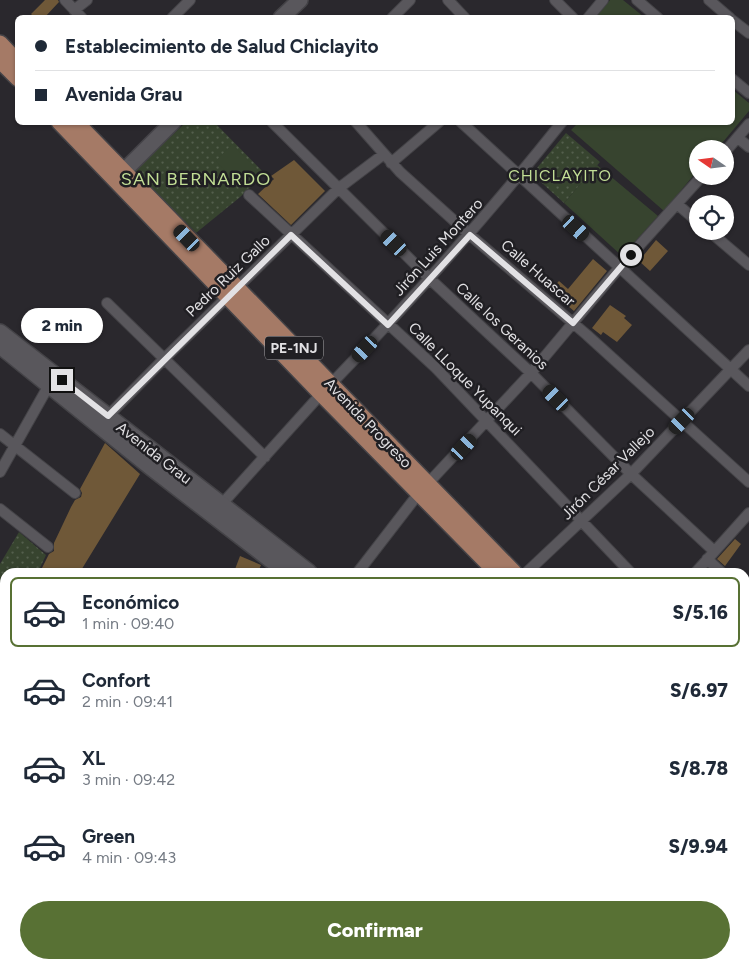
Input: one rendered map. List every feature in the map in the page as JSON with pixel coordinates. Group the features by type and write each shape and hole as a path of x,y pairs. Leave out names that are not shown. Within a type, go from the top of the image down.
{"main road":[{"path":"0,43 15,59"},
{"path":"0,61 15,76"},
{"name":"Avenida Progreso","path":"62,125 120,176"},
{"name":"Avenida Progreso","path":"78,125 120,176 326,390 424,489 510,568"},
{"name":"Avenida Progreso","path":"424,489 493,568"}],"street":[{"path":"65,0 79,15"},
{"path":"74,10 87,0"},
{"path":"175,15 190,0"},
{"path":"285,15 300,0"},
{"path":"395,15 410,0"},
{"path":"448,0 462,15"},
{"path":"555,0 570,15"},
{"path":"590,15 603,0"},
{"path":"637,0 654,15"},
{"path":"709,0 726,15"},
{"path":"735,22 749,33"},
{"path":"735,82 749,93"},
{"path":"734,142 749,124"},
{"path":"120,176 170,125"},
{"name":"Calle los Geranios","path":"278,125 430,279 531,373 710,555 718,568"},
{"name":"Calle Huascar","path":"359,125 391,163 470,235 573,323 749,482"},
{"path":"391,163 435,125"},
{"path":"463,125 749,386"},
{"name":"Jirón Luis Montero","path":"222,505 470,235 560,125"},
{"path":"738,138 749,147"},
{"name":"Pedro Ruiz Gallo","path":"104,421 165,358 339,188 384,154"},
{"path":"361,568 424,489 531,373 620,268 694,185"},
{"name":"Calle LLoque Yupanqui","path":"249,195 436,368 626,568"},
{"path":"677,204 689,214"},
{"path":"720,240 749,265"},
{"path":"107,303 265,457"},
{"name":"Avenida Grau","path":"0,332 104,421 150,467 281,568"},
{"name":"Avenida Grau","path":"0,346 49,385 104,421 222,505 304,568"},
{"name":"Jirón César Vallejo","path":"531,568 631,474 749,350"},
{"path":"0,472 49,385"},
{"path":"0,434 75,493"},
{"path":"0,508 48,547"},
{"path":"699,568 749,513"}],"green space":[{"path":"610,0 623,0 642,15 598,15"},
{"path":"735,92 749,103 749,111 725,140 689,140 689,181 664,211 571,130 576,125 735,125"},
{"path":"183,125 217,125 265,174 191,237 132,174"},
{"path":"566,133 600,162 564,203 532,174"},
{"path":"232,144 261,174 244,190 216,161"},
{"path":"597,165 658,216 622,256 564,203"},
{"path":"19,532 46,555 40,568 0,568 0,564"}],"building":[{"path":"45,0 58,0 59,2 47,15 31,14"},
{"path":"294,160 325,191 291,225 258,194 274,179 271,176"},
{"path":"656,240 668,251 650,271 639,261"},
{"path":"593,259 607,271 574,311 550,291 559,281 568,289"},
{"path":"610,305 626,316 624,318 632,325 617,342 603,332 601,335 592,328"},
{"path":"105,443 140,474 82,568 42,568 49,554 54,551 54,543 71,507 75,500 81,497 80,489"},
{"path":"735,539 741,544 725,566 717,559"},
{"path":"240,556 261,565 260,568 236,568"}],"district":[{"name":"CHICLAYITO","path":"560,175"},
{"name":"SAN BERNARDO","path":"196,179"}],"route":[{"path":"62,380 108,416 291,235 388,325 470,235 573,323 631,255"}]}
